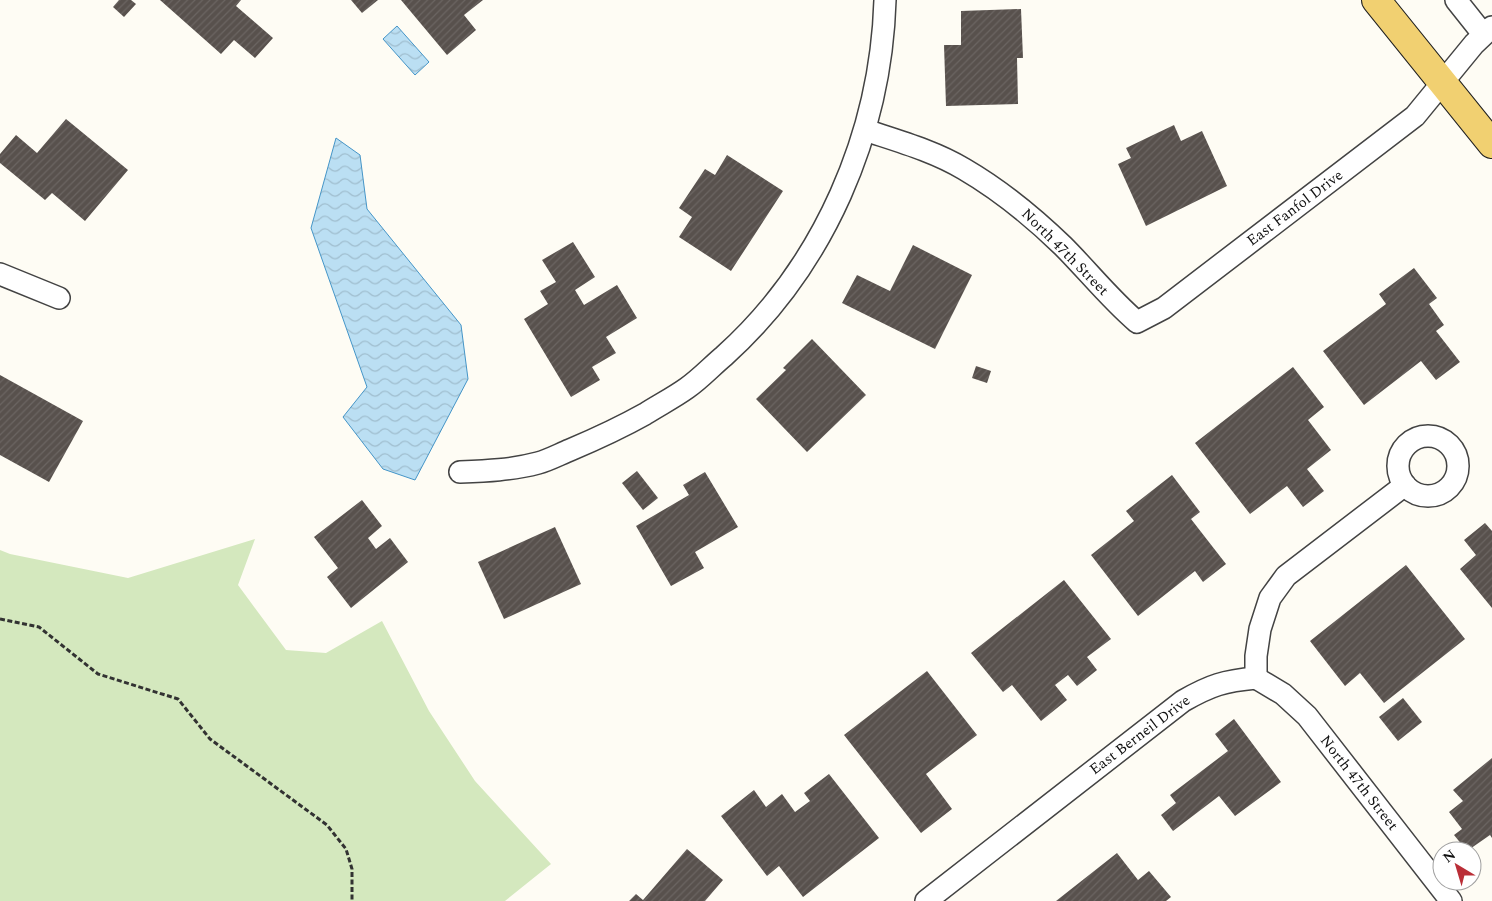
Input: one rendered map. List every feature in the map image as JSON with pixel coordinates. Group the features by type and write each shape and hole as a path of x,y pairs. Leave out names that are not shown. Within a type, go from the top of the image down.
{"main road":[{"path":"1376,0 1492,144"}],"street":[{"path":"460,472 500,471 540,463 616,431 688,388 747,334 792,282 821,234 853,166 865,130 885,26 885,0"},
{"path":"1442,82 1488,30 1456,0"},
{"name":"East Fanfol Drive","path":"1137,322 1164,308 1415,116 1442,82"},
{"name":"North 47th Street","path":"865,130 907,144 963,168 1015,203 1063,246 1116,304 1137,322"},
{"path":"0,274 59,298"},
{"path":"1256,678 1256,656 1260,629 1270,598 1286,576 1405,485"},
{"name":"North 47th Street","path":"1256,678 1283,694 1307,716 1451,901"},
{"name":"East Berneil Drive","path":"926,901 1183,701 1206,688 1225,681 1256,678"}],"path":[{"path":"0,619 39,627 98,674 178,699 210,738 327,825 346,849 352,869 352,901"}],"green space":[{"path":"255,539 238,585 286,650 326,653 382,621 429,711 475,781 551,864 505,901 0,901 0,550 10,554 128,578"}],"water":[{"path":"397,26 429,62 415,75 383,39"},
{"path":"336,138 360,155 367,209 461,325 468,379 415,480 383,469 343,417 367,387 311,228"}],"building":[{"path":"119,0 131,0 136,4 124,17 113,7"},
{"path":"160,0 241,0 236,6 273,38 255,58 234,40 221,54"},
{"path":"351,0 378,0 362,13"},
{"path":"401,0 483,0 464,15 476,30 447,55"},
{"path":"1021,9 1023,58 1017,58 1018,104 946,106 944,45 961,45 961,11"},
{"path":"66,119 128,170 85,221 52,193 45,200 0,163 0,154 16,135 37,153"},
{"path":"1174,125 1181,141 1202,131 1227,186 1146,226 1118,164 1131,158 1126,148"},
{"path":"727,155 783,191 731,271 679,237 692,217 679,208 705,169 715,175"},
{"path":"573,242 595,277 575,290 584,305 617,285 637,318 606,337 616,353 592,367 600,380 571,397 524,319 548,304 540,291 556,282 542,260"},
{"path":"913,245 972,275 935,349 842,303 857,275 890,291"},
{"path":"1414,268 1437,298 1429,304 1444,325 1436,331 1460,362 1436,380 1421,361 1364,405 1323,351 1386,304 1379,294"},
{"path":"812,339 866,395 807,452 756,399 786,370 783,368"},
{"path":"976,366 991,371 987,383 972,378"},
{"path":"1293,367 1324,407 1308,420 1331,450 1307,469 1324,491 1303,507 1287,486 1250,514 1195,443"},
{"path":"0,375 83,421 49,482 0,455"},
{"path":"637,471 658,498 643,510 622,483"},
{"path":"705,472 738,527 695,552 704,568 671,586 636,526 689,495 683,485"},
{"path":"1172,475 1200,512 1191,519 1226,564 1203,582 1195,571 1138,616 1091,555 1134,521 1126,511"},
{"path":"362,500 382,526 368,538 376,549 390,538 408,562 351,608 327,577 338,568 314,537"},
{"path":"1485,523 1492,531 1492,608 1460,569 1476,555 1464,540"},
{"path":"555,527 581,584 504,619 478,562"},
{"path":"1406,565 1465,639 1384,703 1360,673 1345,686 1310,641"},
{"path":"1064,580 1111,639 1087,657 1097,670 1077,686 1068,675 1055,685 1067,700 1041,721 1012,685 1003,692 971,653"},
{"path":"927,671 977,735 926,774 952,809 921,833 844,735"},
{"path":"1403,698 1422,722 1398,741 1379,717"},
{"path":"1234,719 1281,782 1235,816 1219,796 1173,831 1161,815 1176,803 1170,795 1228,751 1215,734"},
{"path":"1492,758 1492,838 1490,835 1481,841 1459,841 1454,835 1462,829 1449,812 1463,801 1453,790"},
{"path":"829,774 879,838 803,897 779,866 767,876 721,816 754,790 766,807 782,794 795,812 810,801 804,793"},
{"path":"687,849 723,880 705,901 629,901 636,894 643,900"},
{"path":"1117,853 1138,880 1149,871 1171,897 1166,901 1056,901"}]}
